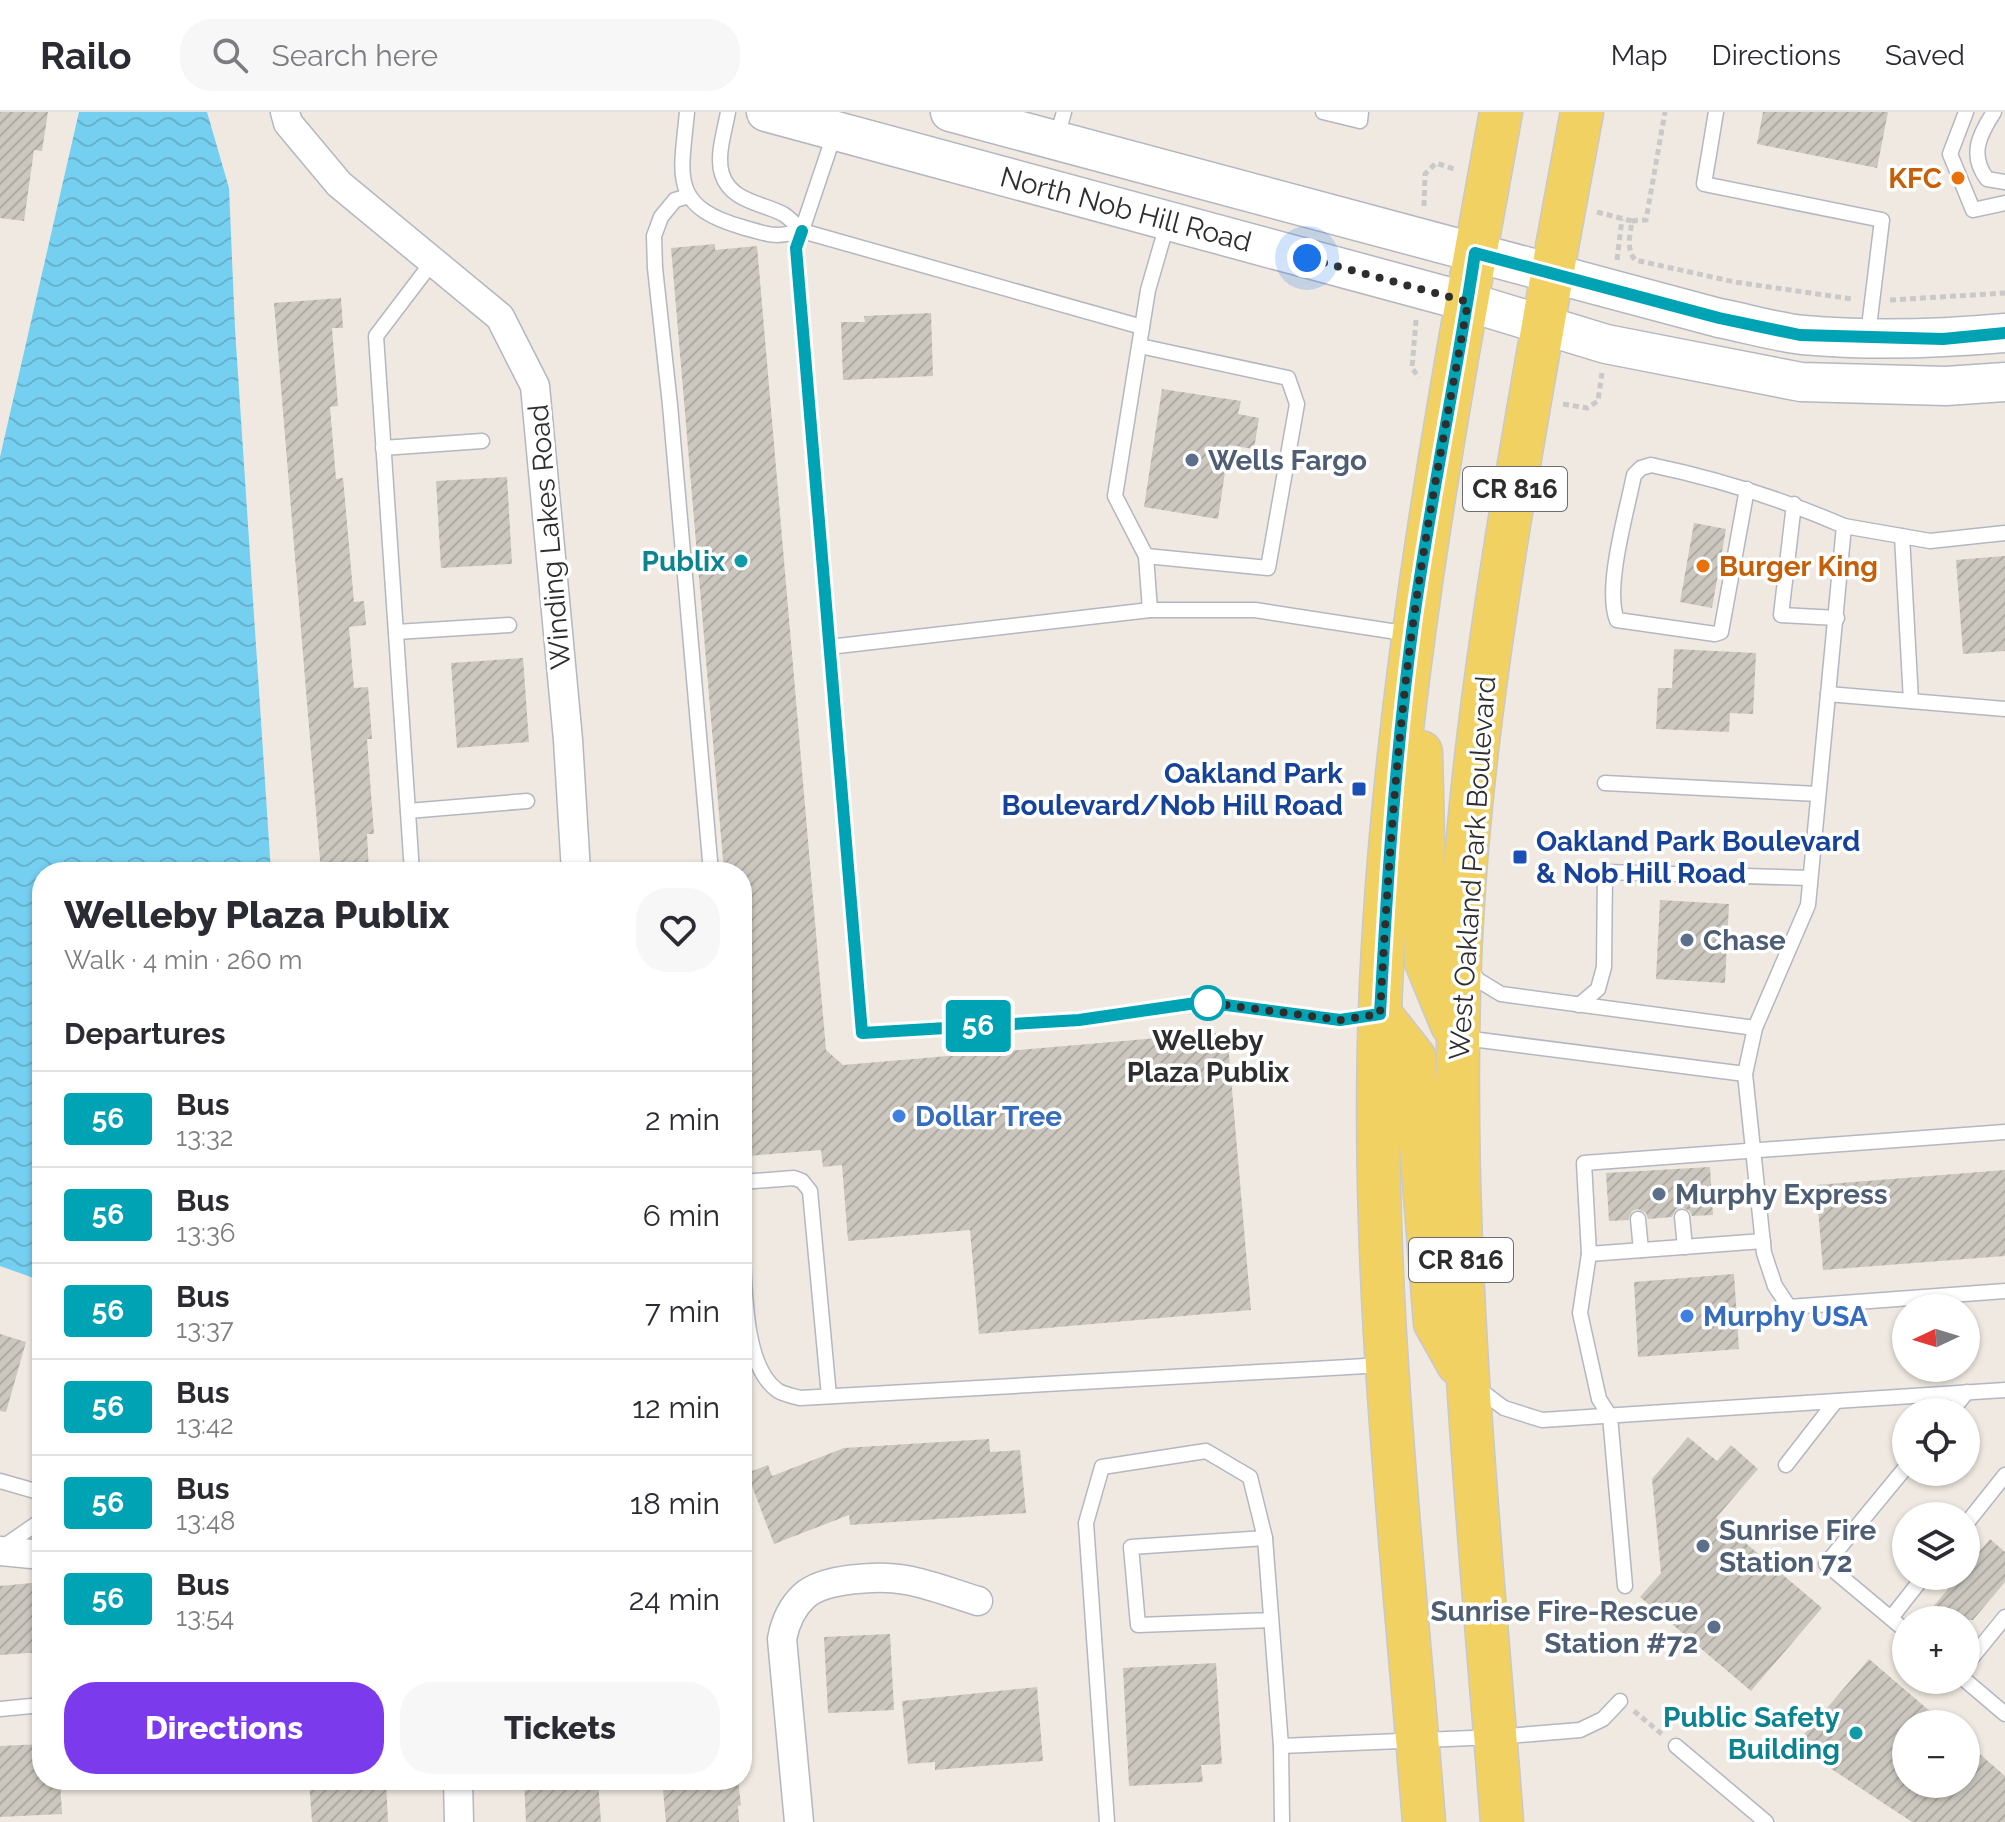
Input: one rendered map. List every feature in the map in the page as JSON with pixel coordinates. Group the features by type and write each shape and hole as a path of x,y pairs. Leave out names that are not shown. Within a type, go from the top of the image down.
{"main road":[{"name":"North Nob Hill Road","path":"766,112 1468,302 1600,342 1801,382 1946,386 2005,382"},
{"name":"North Nob Hill Road","path":"950,112 1060,126 1475,253 1719,318 1786,332 1867,338 1943,339 2005,333"},
{"name":"CR 816","path":"1424,1822 1381,1249 1380,1014 1386,881 1412,634 1426,534 1501,112"},
{"name":"West Oakland Park Boulevard","path":"1502,1822 1466,1379 1458,1174 1460,953 1482,698 1542,325 1582,112"},
{"path":"1402,716 1421,749 1426,962 1457,1037"},
{"path":"1380,1014 1414,1057 1435,1323 1466,1379"}],"street":[{"name":"Winding Lakes Road","path":"285,112 288,123 339,184 500,317 535,386 568,740 575,862"},
{"path":"0,1550 32,1554"},
{"path":"799,1822 782,1639 786,1620 805,1595 824,1584 862,1579 904,1579 978,1601"},
{"path":"458,1790 459,1822"}],"lane":[{"path":"687,112 682,176 689,196 699,209 714,219 777,237 802,231"},
{"path":"728,112 720,157 721,174 729,187 739,196 786,216 802,231 1142,327"},
{"path":"1323,112 1360,121 1361,112"},
{"path":"1716,112 1704,184 1882,220 1867,338"},
{"path":"1966,112 1950,154 1973,210 2005,203"},
{"path":"1994,112 1980,134 1977,152 1980,169 1987,179 2005,182"},
{"path":"836,130 796,248 862,1033 1079,1020 1203,1002 1340,1020 1380,1014"},
{"path":"689,196 675,200 661,217 654,236 655,268 710,862"},
{"path":"1150,610 1146,556 1115,496 1148,290 1168,221"},
{"path":"411,862 376,336 433,261"},
{"path":"1140,346 1288,378 1297,404 1268,568 1146,556"},
{"path":"383,448 482,441"},
{"path":"1747,489 1721,632 1715,634 1617,620 1612,608 1619,547 1634,475 1641,468 1651,465 1747,489 1794,504 1844,526 1930,541 2005,533"},
{"path":"1794,504 1781,615 1837,618"},
{"path":"1844,526 1808,905 1755,1028 1745,1074 1763,1241 1775,1286 1789,1307 2005,1291"},
{"path":"1902,536 1911,701"},
{"path":"829,647 1150,610 1255,610 1412,634"},
{"path":"396,632 509,625"},
{"path":"1828,694 2005,709"},
{"path":"1605,783 1818,794"},
{"path":"408,811 527,801"},
{"path":"1579,1005 1598,989 1604,967 1605,872 1810,878"},
{"path":"1460,953 1478,980 1501,994 1755,1028"},
{"path":"1457,1037 1745,1074"},
{"path":"1625,1586 1610,1416 1599,1399 1580,1313 1589,1254 1584,1163 1634,1165 1678,1162 1751,1150 2005,1132"},
{"path":"752,1181 794,1178 802,1181 810,1191 829,1396"},
{"path":"1682,1217 1685,1247"},
{"path":"1638,1219 1641,1250"},
{"path":"1589,1254 1763,1241"},
{"path":"752,1343 760,1370 777,1391 800,1398 1388,1365"},
{"path":"1466,1379 1504,1408 1542,1420 2005,1390"},
{"path":"1962,1398 1967,1392"},
{"path":"1786,1465 1835,1402"},
{"path":"1107,1822 1086,1523 1102,1467 1206,1451 1250,1477 1265,1538 1281,1746 1282,1822"},
{"path":"1980,1506 2005,1475"},
{"path":"0,1481 32,1490"},
{"path":"1892,1484 1826,1564 1891,1618 1913,1590"},
{"path":"0,1550 32,1527"},
{"path":"1265,1538 1131,1547 1138,1625 1271,1620"},
{"path":"1980,1648 2005,1617"},
{"path":"1980,1693 2005,1714"},
{"path":"1281,1746 1495,1737 1580,1730 1603,1719 1620,1701"},
{"path":"0,1709 32,1706"},
{"path":"1676,1746 1766,1822"}],"path":[{"path":"1632,221 1646,220 1665,112"},
{"path":"1872,300 2005,293"},
{"path":"1620,1701 1676,1746"}],"water":[{"path":"79,112 207,112 229,188 235,329 270,862 32,862 32,1277 0,1266 0,457"}],"building":[{"path":"0,112 48,112 42,151 34,150 24,221 0,218"},
{"path":"1763,112 1888,112 1877,168 1757,144"},
{"name":"Publix","path":"715,244 715,250 757,246 826,1050 843,1065 1227,1032 1251,1310 979,1334 970,1230 848,1241 842,1165 823,1167 821,1150 752,1156 752,862 723,862 671,248"},
{"path":"341,298 343,328 332,328 338,406 330,407 336,479 343,478 354,602 364,601 366,625 349,627 354,688 368,687 372,739 367,739 374,834 367,834 368,862 320,862 274,303"},
{"path":"931,313 933,376 843,380 841,322 865,322 864,316"},
{"path":"1162,389 1241,401 1238,414 1259,418 1254,449 1229,445 1218,519 1144,507"},
{"path":"507,477 512,564 441,568 436,481"},
{"name":"Burger King","path":"1694,523 1726,529 1712,608 1680,602"},
{"path":"2005,556 2005,651 1963,654 1956,560"},
{"path":"1674,649 1756,653 1753,714 1730,713 1729,732 1656,729 1658,688 1672,688"},
{"path":"523,658 529,742 457,748 451,663"},
{"path":"1660,900 1729,904 1725,983 1656,979"},
{"name":"Murphy Express","path":"1710,1167 1713,1215 1692,1216 1682,1207 1676,1209 1672,1217 1648,1219 1646,1213 1638,1209 1632,1211 1628,1220 1609,1221 1606,1173"},
{"path":"2005,1170 2005,1256 1823,1270 1816,1185"},
{"name":"Murphy USA","path":"1734,1274 1739,1349 1638,1357 1634,1282"},
{"path":"0,1334 26,1342 6,1412 0,1411"},
{"name":"Sunrise Fire Station 72","path":"1688,1437 1717,1461 1731,1445 1758,1469 1716,1518 1822,1608 1751,1691 1640,1597 1661,1573 1652,1479"},
{"path":"989,1439 990,1452 1020,1450 1026,1513 850,1525 849,1515 774,1544 752,1486 752,1471 768,1465 772,1476 844,1448"},
{"path":"1990,1539 2005,1552 2005,1582 1980,1612 1980,1606 1934,1606 1947,1590 1980,1590 1980,1551"},
{"path":"32,1583 32,1653 0,1655 0,1586"},
{"path":"890,1634 894,1710 828,1713 824,1637"},
{"name":"Public Safety Building","path":"1869,1659 1892,1679 1892,1694 1910,1694 1929,1710 1892,1710 1892,1798 1980,1798 1980,1754 2005,1776 2005,1822 1912,1822 1795,1745"},
{"path":"1216,1663 1222,1764 1201,1765 1203,1782 1129,1786 1123,1668"},
{"path":"1037,1687 1043,1761 935,1770 935,1762 908,1764 902,1701"},
{"path":"32,1744 32,1790 61,1790 62,1814 0,1817 0,1746"},
{"path":"310,1790 386,1790 388,1822 312,1822"},
{"path":"524,1790 599,1790 601,1822 526,1822"},
{"path":"663,1790 739,1790 739,1822 666,1822"}],"bus line":[{"name":"56","path":"802,231 796,248 862,1033 1079,1020 1203,1002 1340,1020 1380,1014 1386,881 1412,634 1426,534 1475,253 1719,318 1800,335 1943,339 2005,333"}],"place":[{"name":"KFC","path":"1958,178"},
{"name":"Wells Fargo","path":"1192,460"},
{"name":"Publix","path":"741,561"},
{"name":"Burger King","path":"1703,566"},
{"name":"Oakland Park Boulevard/Nob Hill Road","path":"1359,789"},
{"name":"Oakland Park Boulevard & Nob Hill Road","path":"1520,857"},
{"name":"Chase","path":"1687,940"},
{"name":"Welleby Plaza Publix","path":"1208,1003"},
{"name":"Dollar Tree","path":"899,1116"},
{"name":"Murphy Express","path":"1659,1194"},
{"name":"Murphy USA","path":"1687,1316"},
{"name":"Sunrise Fire Station 72","path":"1703,1546"},
{"name":"Sunrise Fire-Rescue Station #72","path":"1714,1627"},
{"name":"Public Safety Building","path":"1856,1733"}],"route":[{"path":"1208,1003 1203,1002 1340,1020 1380,1014 1386,881 1412,634 1426,534 1468,302 1307,258"}]}
